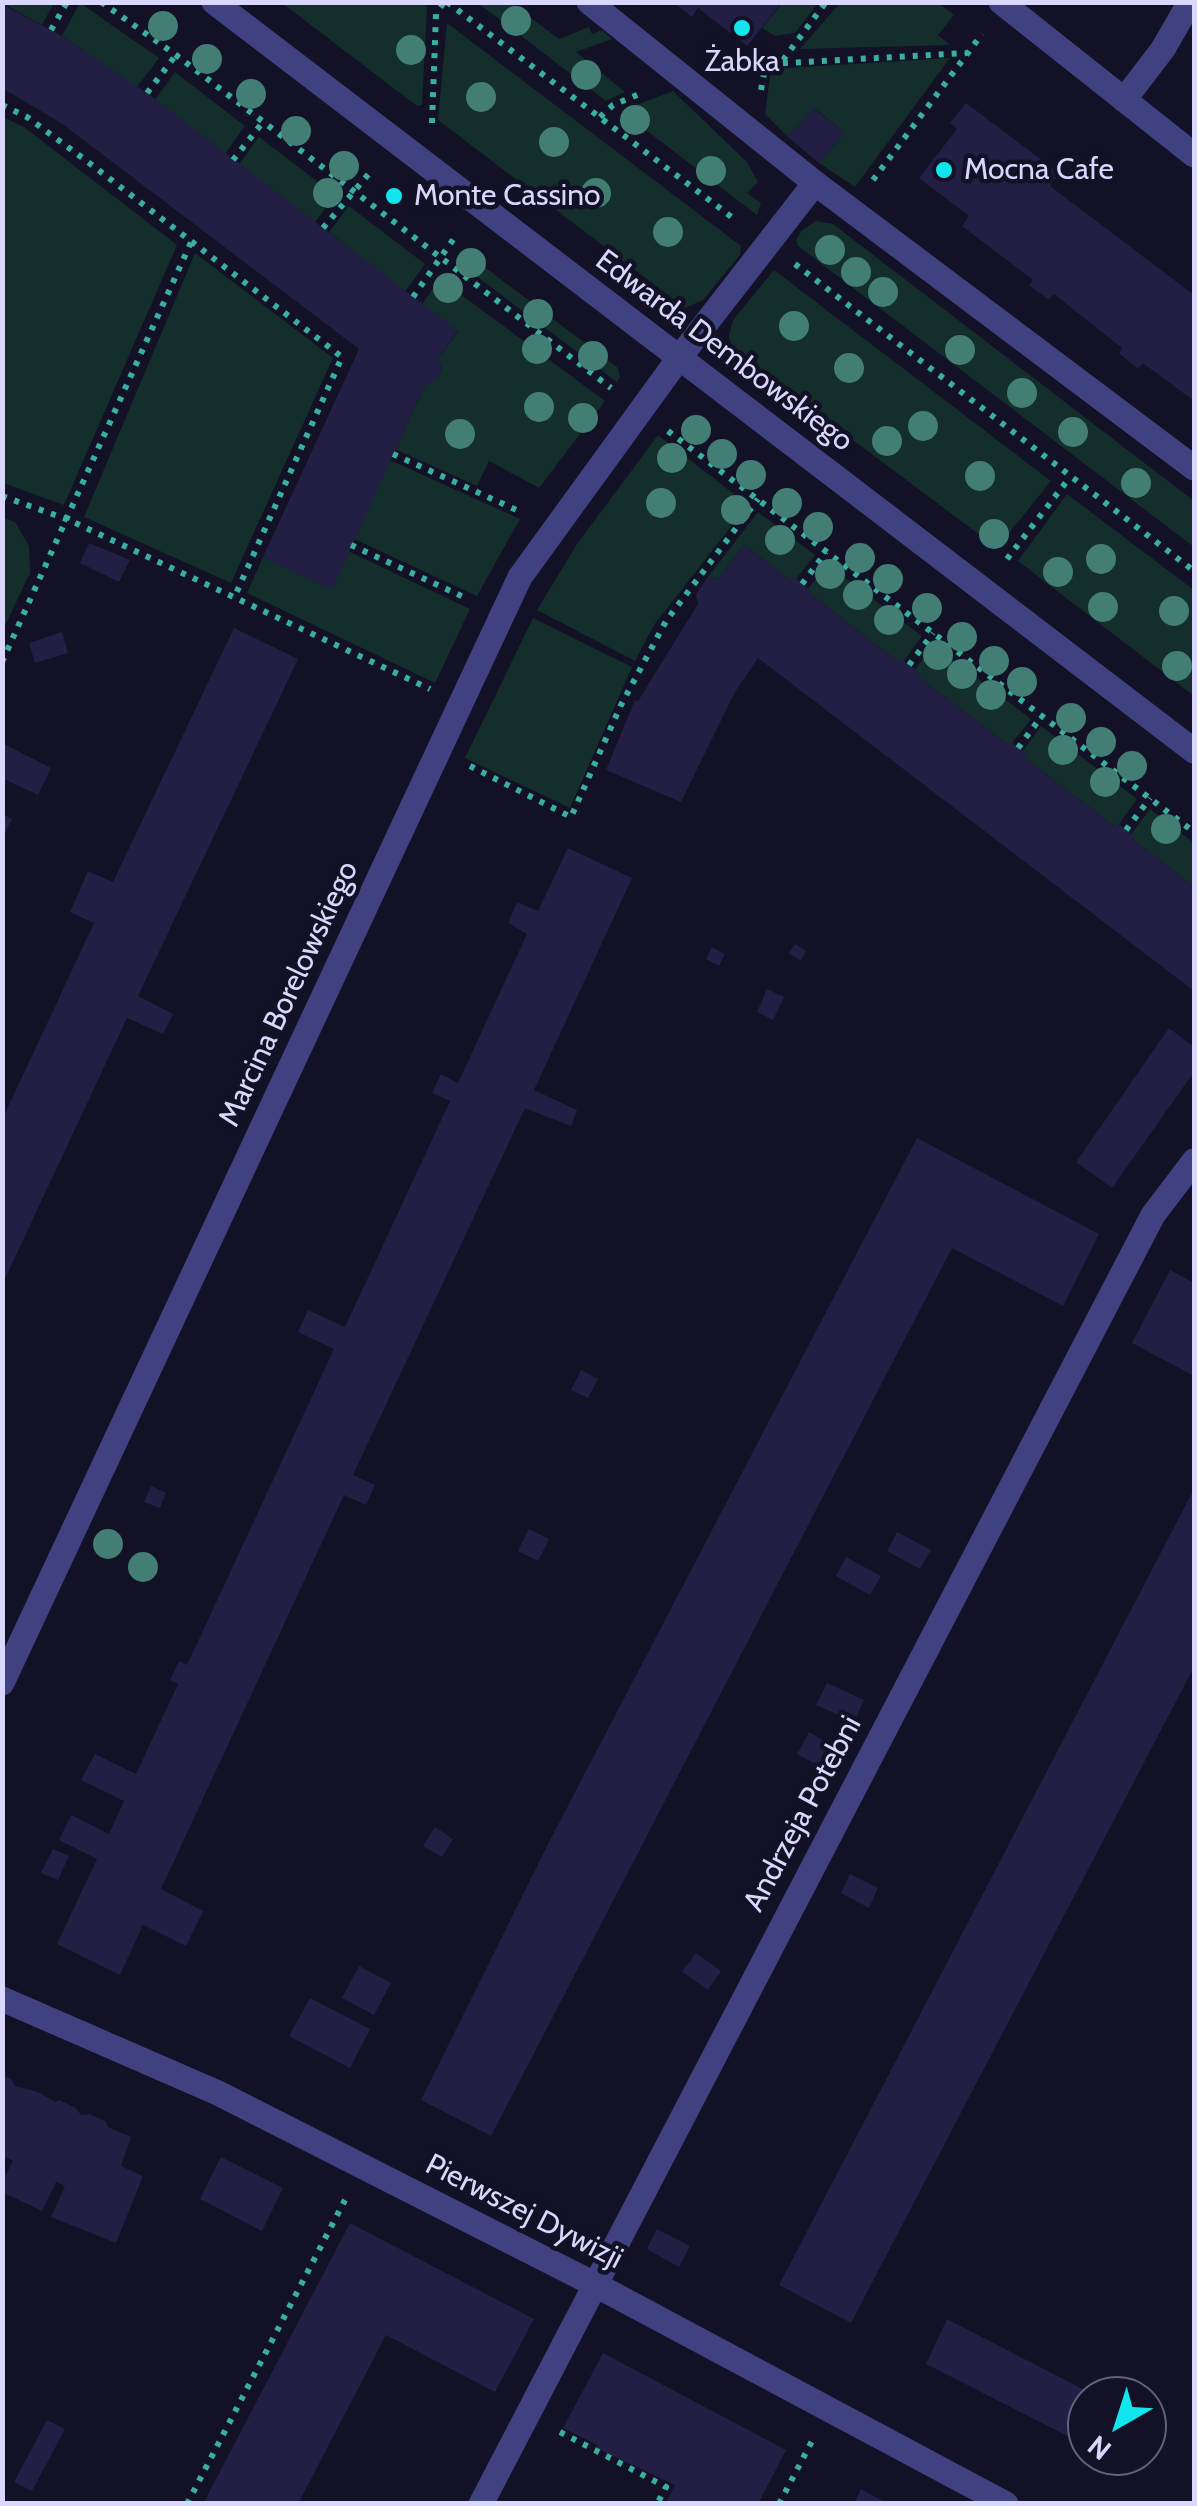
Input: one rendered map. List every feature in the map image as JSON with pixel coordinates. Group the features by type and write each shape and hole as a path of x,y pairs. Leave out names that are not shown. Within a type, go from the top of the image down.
{"street":[{"name":"Edwarda Dembowskiego","path":"214,2 1194,751"},
{"path":"589,2 816,183 1194,468"},
{"path":"1124,100 1190,2"},
{"path":"1002,4 1194,155"},
{"name":"Marcina Borelowskiego","path":"2,1684 520,577 679,358 816,183"},
{"name":"Andrzeja Potebni","path":"480,2504 1154,1215 1194,1161"},
{"name":"Pierwszej Dywizji","path":"2,1998 218,2093 594,2284 1006,2504"}],"path":[{"path":"51,30 67,2"},
{"path":"432,124 436,14 445,2 742,225"},
{"path":"782,61 826,2"},
{"path":"852,209 1002,4"},
{"path":"723,66 967,53"},
{"path":"146,93 176,55"},
{"path":"2,106 27,117 342,356 234,598"},
{"path":"233,160 263,122"},
{"path":"323,228 353,190"},
{"path":"413,297 457,234"},
{"path":"2,662 192,240"},
{"path":"784,256 1194,570"},
{"path":"393,454 532,516"},
{"path":"984,591 1070,477"},
{"path":"2,496 69,520 461,704"},
{"path":"458,760 570,817 620,705 666,620 758,499"},
{"path":"351,545 481,606"},
{"path":"802,584 826,552"},
{"path":"909,665 933,633"},
{"path":"1018,748 1041,717"},
{"path":"1126,830 1150,798"},
{"path":"187,2504 353,2186"},
{"path":"779,2504 828,2409"},
{"path":"552,2428 666,2487 657,2504"}],"green space":[{"path":"420,2 427,7 422,105 417,106 282,3"},
{"path":"2,3 54,3 42,25"},
{"path":"80,3 159,58 137,87 62,36"},
{"path":"478,3 511,3 559,39 589,27 592,34 602,30 612,39 576,52 625,92 606,101"},
{"path":"782,3 818,3 795,33 775,36 762,28"},
{"path":"840,3 939,3 954,15 938,35 950,45 800,49"},
{"path":"447,23 741,246 740,255 703,300 685,308 438,120"},
{"path":"950,58 855,187 819,163 844,133 815,108 788,137 765,114 771,69"},
{"path":"175,72 245,126 225,154 155,100"},
{"path":"673,91 747,162 758,182 747,193 761,203 757,215 621,111"},
{"path":"3,117 24,127 177,245 64,505 3,483"},
{"path":"259,137 335,195 315,222 239,164"},
{"path":"349,206 425,264 405,292 329,232"},
{"path":"816,221 833,224 1194,501 1194,547 798,246 796,240 802,230"},
{"path":"462,250 618,368 617,382 455,260"},
{"path":"195,253 333,358 231,583 84,517"},
{"path":"774,270 1051,481 997,548 733,350 729,336 733,320"},
{"path":"440,279 605,401 539,488 489,461 477,486 395,449 426,383 437,380 442,368 438,358 458,332 422,304"},
{"path":"658,435 748,505 654,625 635,661 537,610 577,544"},
{"path":"390,460 520,519 477,596 354,539"},
{"path":"1067,494 1194,590 1194,696 1018,561"},
{"path":"758,512 815,555 796,579 790,580 744,545 718,579 707,578"},
{"path":"3,518 15,522 29,546 30,573 3,630"},
{"path":"348,551 470,609 435,683 247,593 263,557 332,589"},
{"path":"827,564 922,636 904,661 897,661 810,594 808,589"},
{"path":"533,618 632,667 570,808 465,758"},
{"path":"933,645 1031,719 1012,743 1007,744 917,676 915,670"},
{"path":"1041,726 1137,799 1119,824 1114,826 1025,758 1023,751"},
{"path":"1150,809 1194,843 1194,887 1132,839 1131,834"}],"building":[{"path":"673,2 782,2 747,46 698,8 692,17"},
{"path":"2,4 62,36 147,93 458,331 438,358 442,368 437,380 426,383 332,590 263,557 359,349 61,123 2,88"},
{"path":"966,103 1059,173 1050,186 1194,295 1194,401 1143,363 1138,369 1119,353 1122,348 1054,294 1049,300 1029,285 1033,280 962,226 969,216 919,178 957,129 950,123"},
{"path":"814,108 844,133 819,163 788,137"},
{"path":"89,543 130,560 119,582 80,563"},
{"path":"744,545 790,580 794,577 810,594 897,661 901,659 919,672 917,676 1007,744 1010,741 1027,754 1025,758 1114,826 1117,823 1135,836 1132,839 1194,887 1194,991 758,658 735,692 681,802 606,770 635,700 638,701 698,604 696,594 707,578 718,579"},
{"path":"234,628 298,659 138,996 173,1014 163,1034 127,1018 2,1285 2,1120 94,923 70,912 88,871 113,882"},
{"path":"62,632 68,653 35,663 29,643"},
{"path":"2,743 51,768 38,795 2,778"},
{"path":"2,814 12,819 2,839"},
{"path":"568,848 632,878 534,1090 577,1110 571,1126 525,1108 353,1475 375,1485 366,1505 344,1495 161,1889 203,1911 186,1946 143,1925 120,1975 57,1944 97,1859 59,1840 71,1815 109,1834 124,1801 81,1780 95,1754 136,1774 178,1684 170,1680 179,1661 187,1665 334,1349 298,1332 308,1310 345,1327 450,1101 432,1093 441,1074 458,1083 527,934 508,923 517,902 538,911"},
{"path":"795,944 806,951 801,961 789,953"},
{"path":"712,947 725,954 719,966 706,959"},
{"path":"767,989 784,997 773,1020 757,1012"},
{"path":"1169,1028 1194,1047 1194,1072 1112,1188 1076,1162"},
{"path":"917,1138 1099,1234 1063,1306 952,1248 491,2136 421,2100 550,1840"},
{"path":"1170,1270 1194,1283 1194,1376 1132,1343"},
{"path":"581,1370 598,1379 588,1398 571,1390"},
{"path":"151,1486 166,1493 160,1508 144,1502"},
{"path":"1194,1489 1194,1667 851,2323 779,2285"},
{"path":"529,1529 549,1539 538,1561 518,1551"},
{"path":"897,1532 931,1550 920,1569 887,1551"},
{"path":"846,1557 881,1576 870,1595 836,1576"},
{"path":"827,1683 864,1700 854,1722 816,1705"},
{"path":"809,1732 840,1750 828,1771 797,1754"},
{"path":"435,1827 453,1839 442,1857 423,1846"},
{"path":"53,1849 69,1856 58,1880 41,1873"},
{"path":"850,1874 878,1888 869,1908 841,1893"},
{"path":"696,1953 721,1971 708,1990 682,1972"},
{"path":"359,1966 391,1983 374,2015 342,1998"},
{"path":"310,1998 370,2029 350,2068 289,2036"},
{"path":"2,2075 15,2086 55,2102 59,2100 81,2115 105,2121 108,2127 131,2137 121,2166 143,2176 116,2243 51,2217 65,2186 56,2182 42,2211 2,2192 2,2183 13,2161 2,2156"},
{"path":"221,2157 283,2188 262,2231 200,2199"},
{"path":"350,2223 534,2319 495,2392 386,2335 298,2504 203,2504"},
{"path":"657,2229 690,2246 679,2267 647,2249"},
{"path":"947,2319 1067,2381 1067,2436 926,2364"},
{"path":"603,2353 786,2450 758,2504 665,2504 675,2485 563,2428"},
{"path":"47,2420 65,2429 32,2491 14,2482"},
{"path":"861,2489 881,2500 888,2504 854,2504"}],"place":[{"name":"Żabka","path":"742,28"},
{"name":"Mocna Cafe","path":"944,170"},
{"name":"Monte Cassino","path":"394,196"}]}
